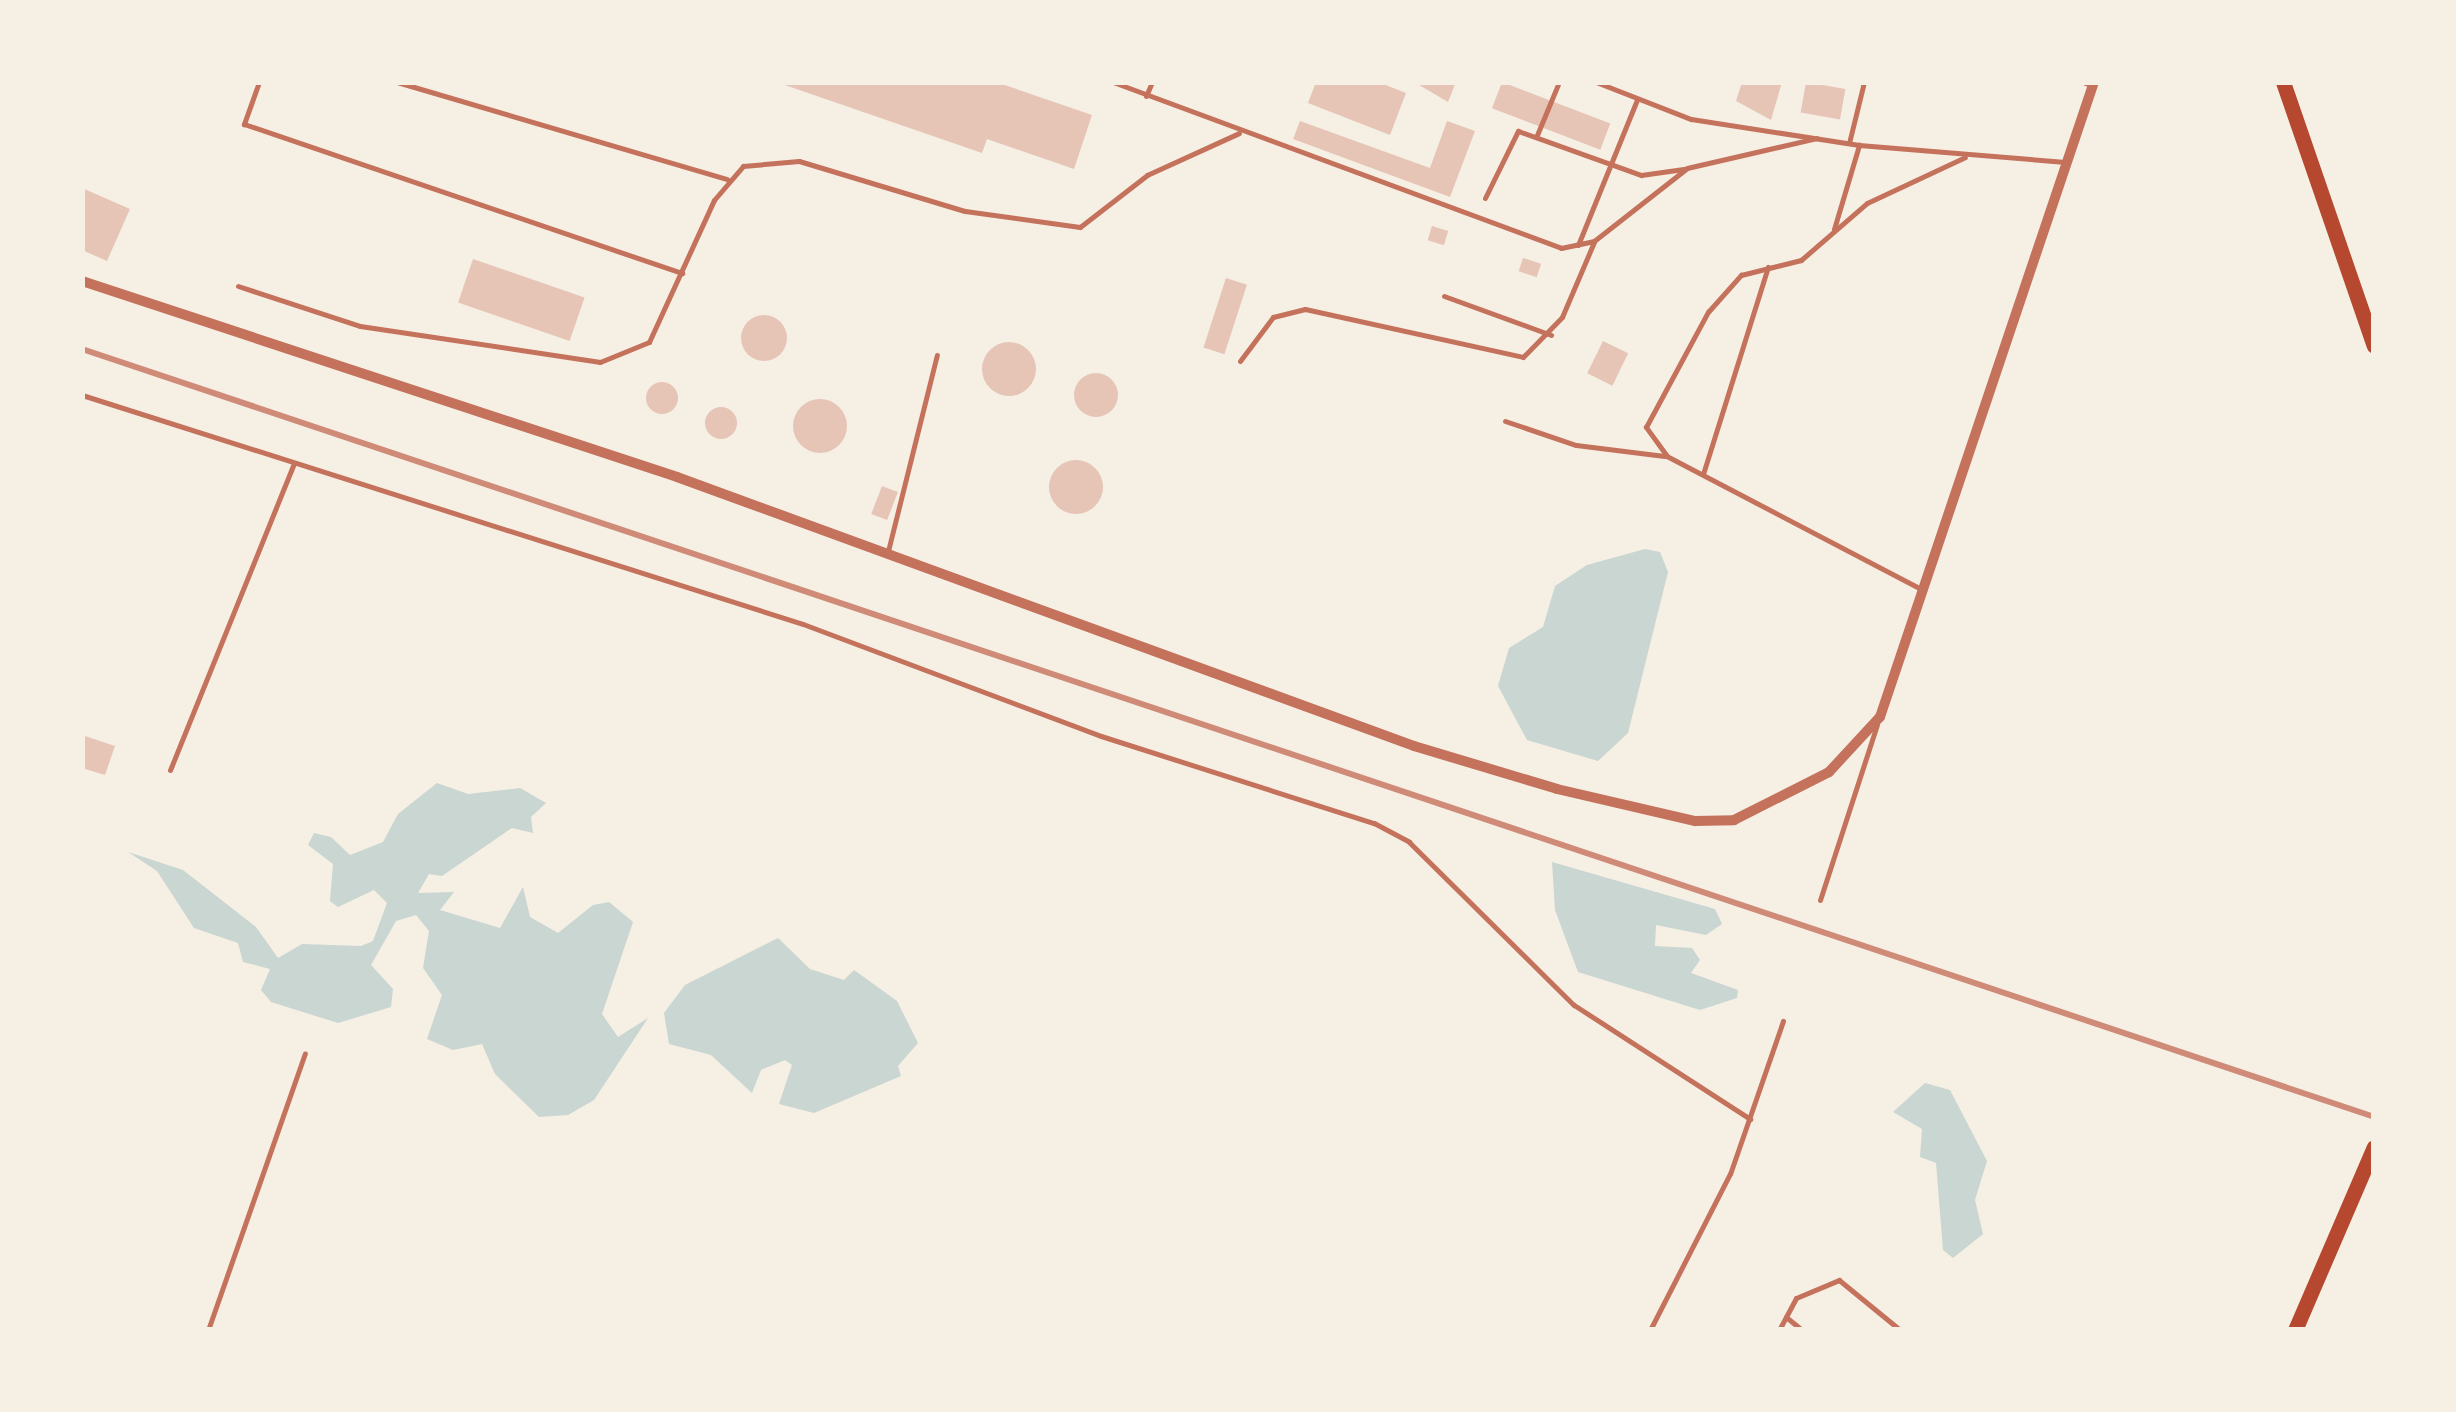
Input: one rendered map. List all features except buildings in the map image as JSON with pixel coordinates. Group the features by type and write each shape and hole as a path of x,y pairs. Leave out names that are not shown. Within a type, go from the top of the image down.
{"main road":[{"path":"2284,82 2374,346"},
{"path":"2296,1330 2374,1146"}],"street":[{"path":"82,282 888,552 1414,746 1695,821 1777,804 1860,746 1880,718 2068,162 2090,84"}],"lane":[{"path":"259,82 244,124 682,273"},
{"path":"397,82 726,179"},
{"path":"1113,82 1239,133 1548,246 1577,246 1594,241 1687,168"},
{"path":"1146,96 1152,82"},
{"path":"1537,136 1559,82"},
{"path":"1596,82 1637,100 1859,146 2068,162"},
{"path":"1849,144 1864,82"},
{"path":"1577,246 1637,100"},
{"path":"238,286 360,326 579,364 637,352 682,273 726,179 757,162 799,162 964,211 1080,228 1147,175 1239,133"},
{"path":"1484,198 1512,134 1537,136 1641,176 1816,138"},
{"path":"1833,230 1859,146"},
{"path":"1666,456 1649,439 1650,414 1726,288 1768,267 1801,260 1833,230 1908,177 1964,157"},
{"path":"1240,361 1272,317 1290,310 1509,358 1533,354 1551,334 1594,241"},
{"path":"1703,474 1768,267"},
{"path":"1444,296 1551,334"},
{"path":"888,552 937,355"},
{"path":"82,395 803,624 1102,736 1374,823 1409,842 1574,1006 1750,1120"},
{"path":"1505,421 1576,445 1666,456 1923,590"},
{"path":"170,770 293,465"},
{"path":"1820,900 1880,718"},
{"path":"1650,1330 1750,1120 1783,1020"},
{"path":"208,1330 304,1052"},
{"path":"1779,1330 1815,1284 1839,1280 1900,1330"},
{"path":"1786,1317 1802,1330"}],"shaded area":[{"path":"1645,549 1660,552 1668,572 1628,733 1598,761 1527,740 1498,686 1509,648 1543,627 1555,586 1587,565"},
{"path":"437,783 468,794 520,788 546,803 531,817 533,833 512,828 442,876 429,874 418,893 454,892 440,910 500,928 523,887 530,917 558,933 593,905 609,902 633,922 602,1014 618,1037 648,1018 594,1100 568,1115 539,1117 495,1074 482,1044 453,1050 427,1039 442,995 423,968 429,931 416,915 396,921 371,965 393,989 391,1007 338,1023 271,1002 261,990 270,969 243,962 238,943 194,928 157,871 128,852 183,870 256,927 278,958 302,944 361,946 373,941 387,903 374,890 338,907 330,901 333,864 308,845 314,833 331,837 350,855 383,842 398,814"},
{"path":"1552,862 1715,909 1722,924 1706,935 1656,925 1655,946 1692,948 1700,960 1691,973 1738,990 1737,998 1700,1010 1578,972 1555,910"},
{"path":"778,938 810,969 844,980 854,970 897,1001 918,1043 898,1066 901,1076 814,1113 779,1104 792,1065 785,1060 761,1070 752,1093 711,1055 669,1044 664,1013 685,985"},
{"path":"1925,1083 1950,1090 1987,1161 1975,1200 1983,1234 1953,1258 1943,1250 1936,1163 1920,1157 1922,1129 1893,1112"}],"railway":[{"path":"82,349 2374,1117"}]}
